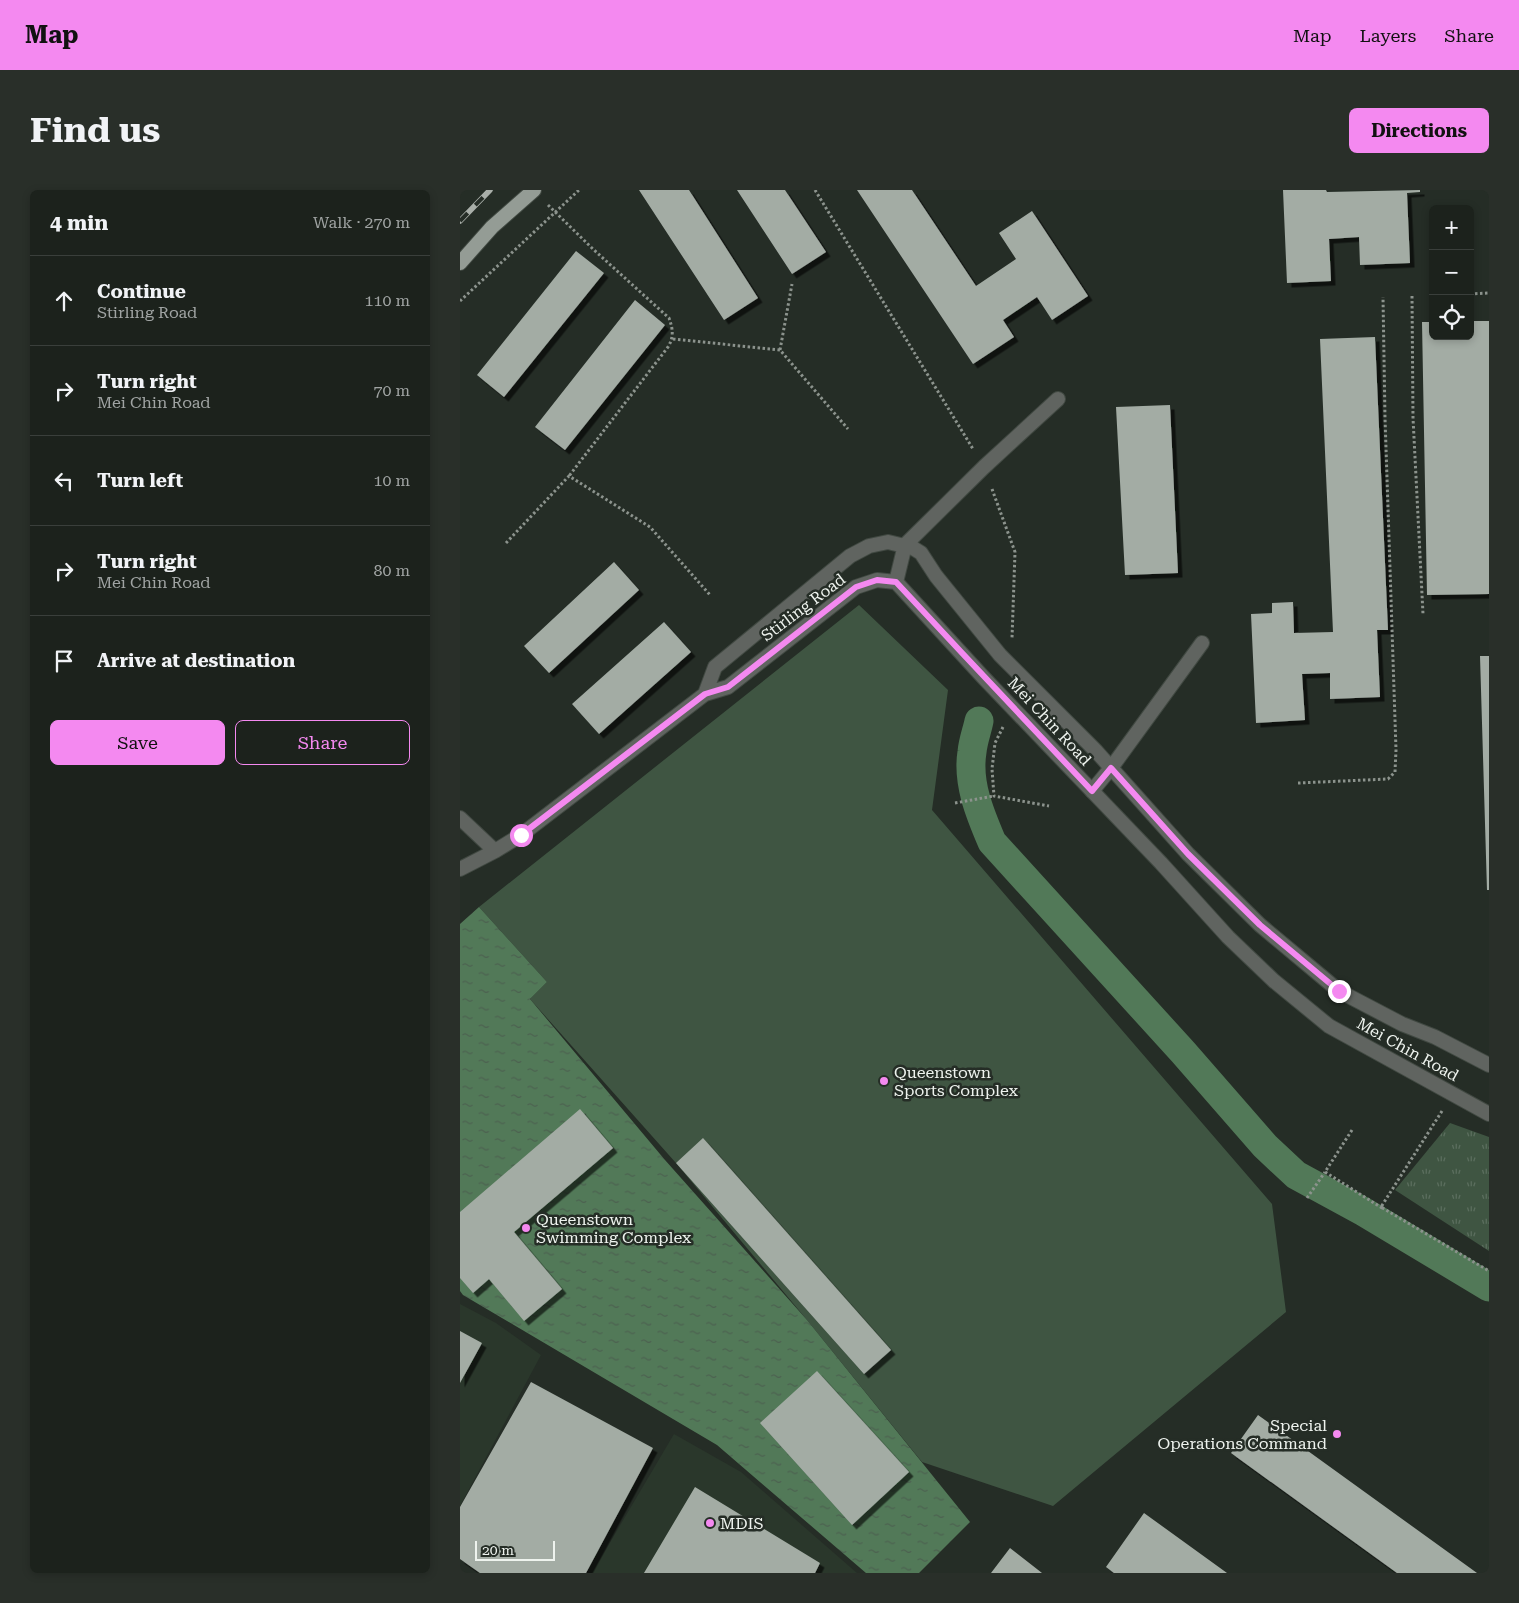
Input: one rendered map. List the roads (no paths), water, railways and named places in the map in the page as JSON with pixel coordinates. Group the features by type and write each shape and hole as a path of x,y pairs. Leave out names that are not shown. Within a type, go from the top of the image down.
{"main road":[{"path":"460,263 492,227 534,190"}],"street":[{"path":"896,582 905,546 984,467 1058,399"},
{"name":"Stirling Road","path":"705,694 715,667 850,556 869,546 888,542 905,546"},
{"name":"Mei Chin Road","path":"905,546 921,553 936,576 1000,656 1096,751 1194,860 1260,925 1339,991 1402,1024 1435,1037 1489,1065"},
{"name":"Stirling Road","path":"460,869 521,835 705,694 728,687 856,587 877,580 896,582"},
{"name":"Mei Chin Road","path":"896,582 1228,937 1274,981 1329,1026 1489,1114"},
{"path":"1092,791 1111,768 1202,643"},
{"path":"460,818 495,851"}],"water":[{"name":"Queenstown Swimming Complex","path":"479,907 547,982 530,999 665,1160 807,1320 970,1522 919,1573 866,1573 717,1445 463,1295 460,1291 460,924"}],"waterway":[{"path":"979,721 973,748 971,775 979,809 992,842 1183,1052 1265,1146 1296,1175 1364,1212 1489,1287"}],"railway":[{"path":"460,221 490,190"}],"place":[{"name":"Queenstown Sports Complex","path":"884,1081"},
{"name":"Queenstown Swimming Complex","path":"526,1228"},
{"name":"Special Operations Command","path":"1337,1434"},
{"name":"MDIS","path":"710,1523"}]}
